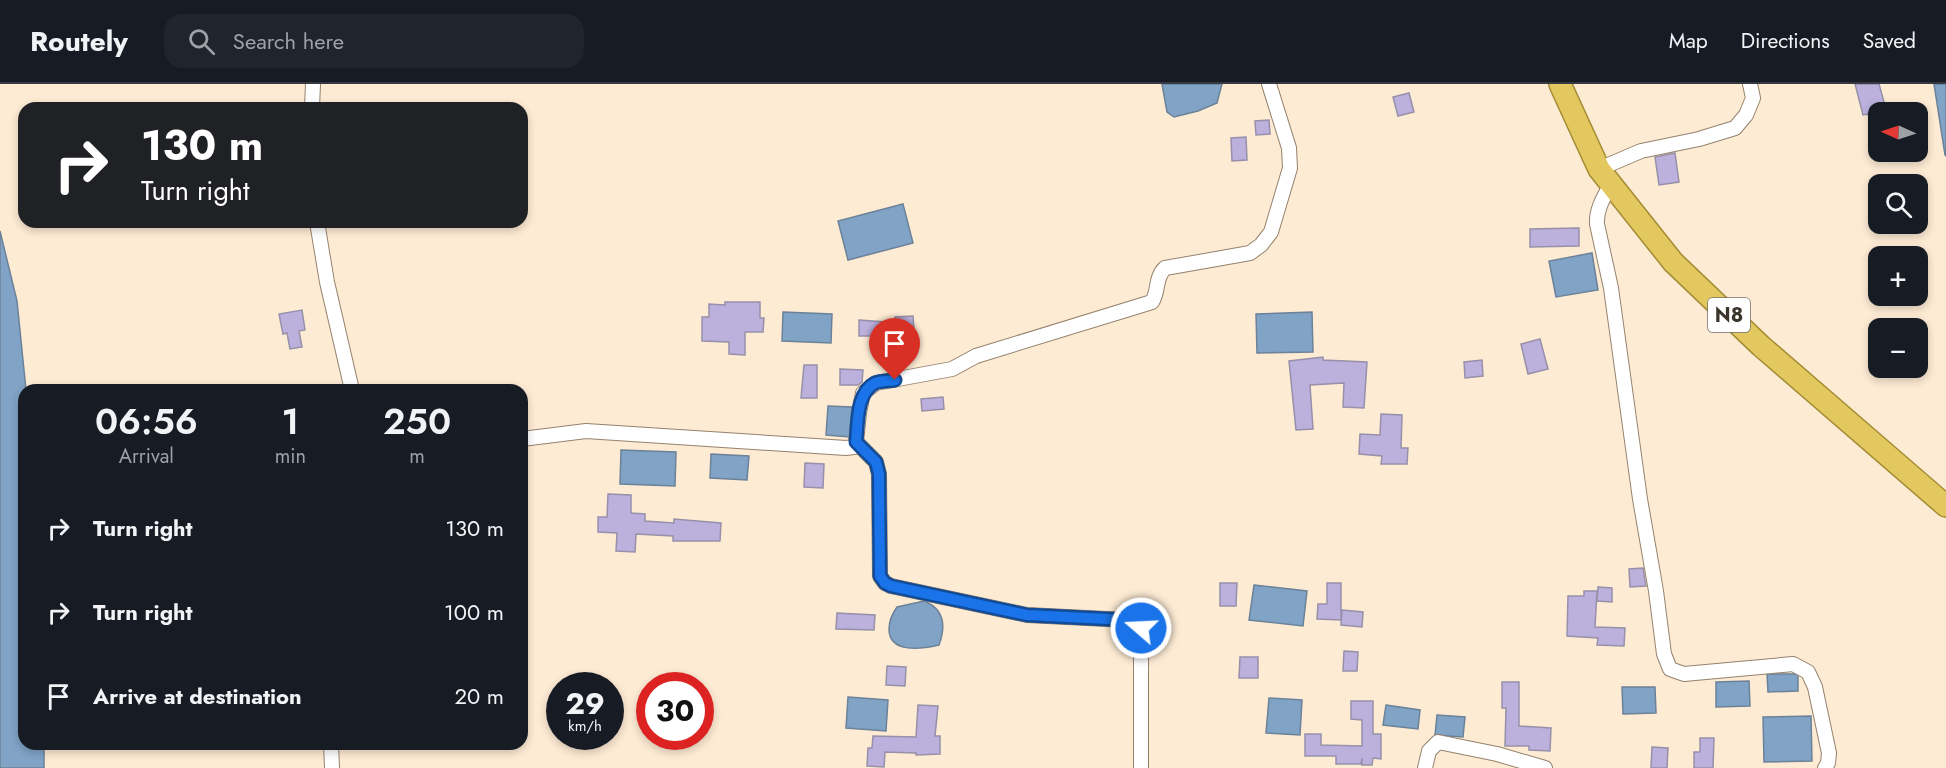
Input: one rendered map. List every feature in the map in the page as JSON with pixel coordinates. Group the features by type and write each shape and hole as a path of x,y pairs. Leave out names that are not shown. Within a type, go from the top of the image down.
{"highway":[{"name":"N8","path":"1560,84 1605,176 1681,270 1761,346 1946,506"}],"street":[{"path":"312,102 313,84"},
{"path":"528,438 586,431 854,447 863,393 876,383 952,369 976,356 1152,302 1161,271 1165,268 1250,253 1262,245 1271,232 1278,213 1290,168 1289,148 1269,84"},
{"path":"1750,84 1753,98 1746,115 1735,128 1699,139 1641,151 1605,176 1596,216 1611,288 1664,654 1670,669 1684,674 1793,663 1808,672 1815,687 1829,753 1825,768"},
{"path":"318,228 327,282 351,384"},
{"path":"856,442 876,462 879,474 880,576 885,583 1027,615 1127,620 1137,623 1141,628 1142,636 1141,768"},
{"path":"1425,768 1429,751 1438,742 1497,754 1545,768"},
{"path":"331,750 332,768"}],"water":[{"path":"1162,84 1222,84 1217,103 1174,117 1167,112"},
{"path":"1934,84 1946,84 1946,156 1945,155"},
{"path":"903,204 913,243 848,260 838,221"},
{"path":"0,231 17,301 25,384 18,384 18,750 44,750 44,768 0,768"},
{"path":"1592,253 1598,290 1556,297 1549,261"},
{"path":"783,312 832,314 831,343 782,341"},
{"path":"1312,312 1313,352 1257,353 1256,314"},
{"path":"828,406 852,407 850,437 826,435"},
{"path":"621,450 676,452 675,486 620,484"},
{"path":"711,454 749,456 747,480 710,478"},
{"path":"1254,585 1307,591 1303,626 1249,620"},
{"path":"924,601 936,609 942,619 939,645 908,648 894,643 890,637 889,626 897,607"},
{"path":"1767,674 1798,674 1798,691 1768,692"},
{"path":"1749,681 1750,706 1716,707 1716,682"},
{"path":"1622,687 1655,687 1656,713 1623,714"},
{"path":"848,697 888,700 886,731 846,728"},
{"path":"1269,698 1302,700 1300,735 1266,733"},
{"path":"1386,705 1420,710 1418,729 1383,725"},
{"path":"1437,715 1465,717 1463,737 1435,735"},
{"path":"1811,716 1812,761 1764,762 1763,717"}],"building":[{"path":"1855,84 1879,84 1884,102 1868,102 1868,114 1863,115"},
{"path":"1409,93 1414,112 1398,116 1393,97"},
{"path":"1269,120 1270,134 1256,135 1255,121"},
{"path":"1246,137 1247,160 1232,161 1231,138"},
{"path":"1675,153 1679,182 1659,185 1655,157"},
{"path":"1579,228 1579,246 1530,247 1530,229"},
{"path":"725,302 760,302 760,318 764,318 763,332 745,332 745,355 729,354 729,342 702,341 702,317 709,317 709,304 725,305"},
{"path":"302,310 305,330 299,331 302,347 290,349 287,333 283,334 279,314"},
{"path":"913,316 914,329 896,331 895,317"},
{"path":"859,320 886,322 886,336 859,336"},
{"path":"1540,339 1548,369 1528,374 1521,344"},
{"path":"1323,357 1323,360 1367,362 1364,408 1343,407 1344,383 1310,385 1313,429 1296,430 1289,361"},
{"path":"1482,360 1483,376 1465,378 1464,362"},
{"path":"804,365 817,365 817,398 801,398"},
{"path":"840,369 863,370 862,382 858,385 840,385"},
{"path":"943,397 944,409 922,411 921,399"},
{"path":"1381,414 1402,415 1401,448 1408,448 1407,464 1381,464 1382,456 1359,454 1360,434 1380,435"},
{"path":"805,463 824,464 823,488 804,487"},
{"path":"608,494 631,495 631,513 645,514 645,521 674,523 674,519 721,523 720,541 673,541 673,536 636,534 635,552 616,551 617,533 598,532 598,517 607,517"},
{"path":"1643,568 1646,586 1630,587 1629,569"},
{"path":"1220,583 1237,583 1236,606 1220,606"},
{"path":"1327,583 1341,583 1341,620 1317,619 1318,604 1327,604"},
{"path":"1598,587 1612,588 1612,602 1597,601"},
{"path":"1584,591 1597,591 1595,627 1625,628 1624,646 1597,645 1598,638 1567,636 1568,596 1584,596"},
{"path":"1342,610 1363,612 1362,627 1341,625"},
{"path":"837,613 875,615 874,630 836,629"},
{"path":"1344,651 1358,652 1357,671 1343,671"},
{"path":"1240,657 1258,657 1258,678 1239,678"},
{"path":"887,666 906,667 905,686 886,685"},
{"path":"1502,682 1519,682 1519,726 1551,728 1550,751 1529,750 1529,746 1505,746 1506,708 1502,708"},
{"path":"1351,701 1373,701 1373,734 1381,734 1381,759 1373,758 1372,765 1362,765 1362,758 1361,764 1336,764 1336,756 1305,756 1305,734 1321,734 1321,745 1362,746 1362,720 1351,719"},
{"path":"918,705 938,706 935,736 940,736 940,754 916,755 916,753 885,752 884,767 867,766 868,748 872,748 873,736 916,737"},
{"path":"1700,738 1714,738 1713,768 1694,768 1694,752 1700,752"},
{"path":"1652,747 1668,748 1667,768 1651,768"}],"route":[{"path":"895,380 876,383 863,393 856,442 876,462 879,474 880,576 885,583 1027,615 1127,620 1137,623 1141,628"}]}
